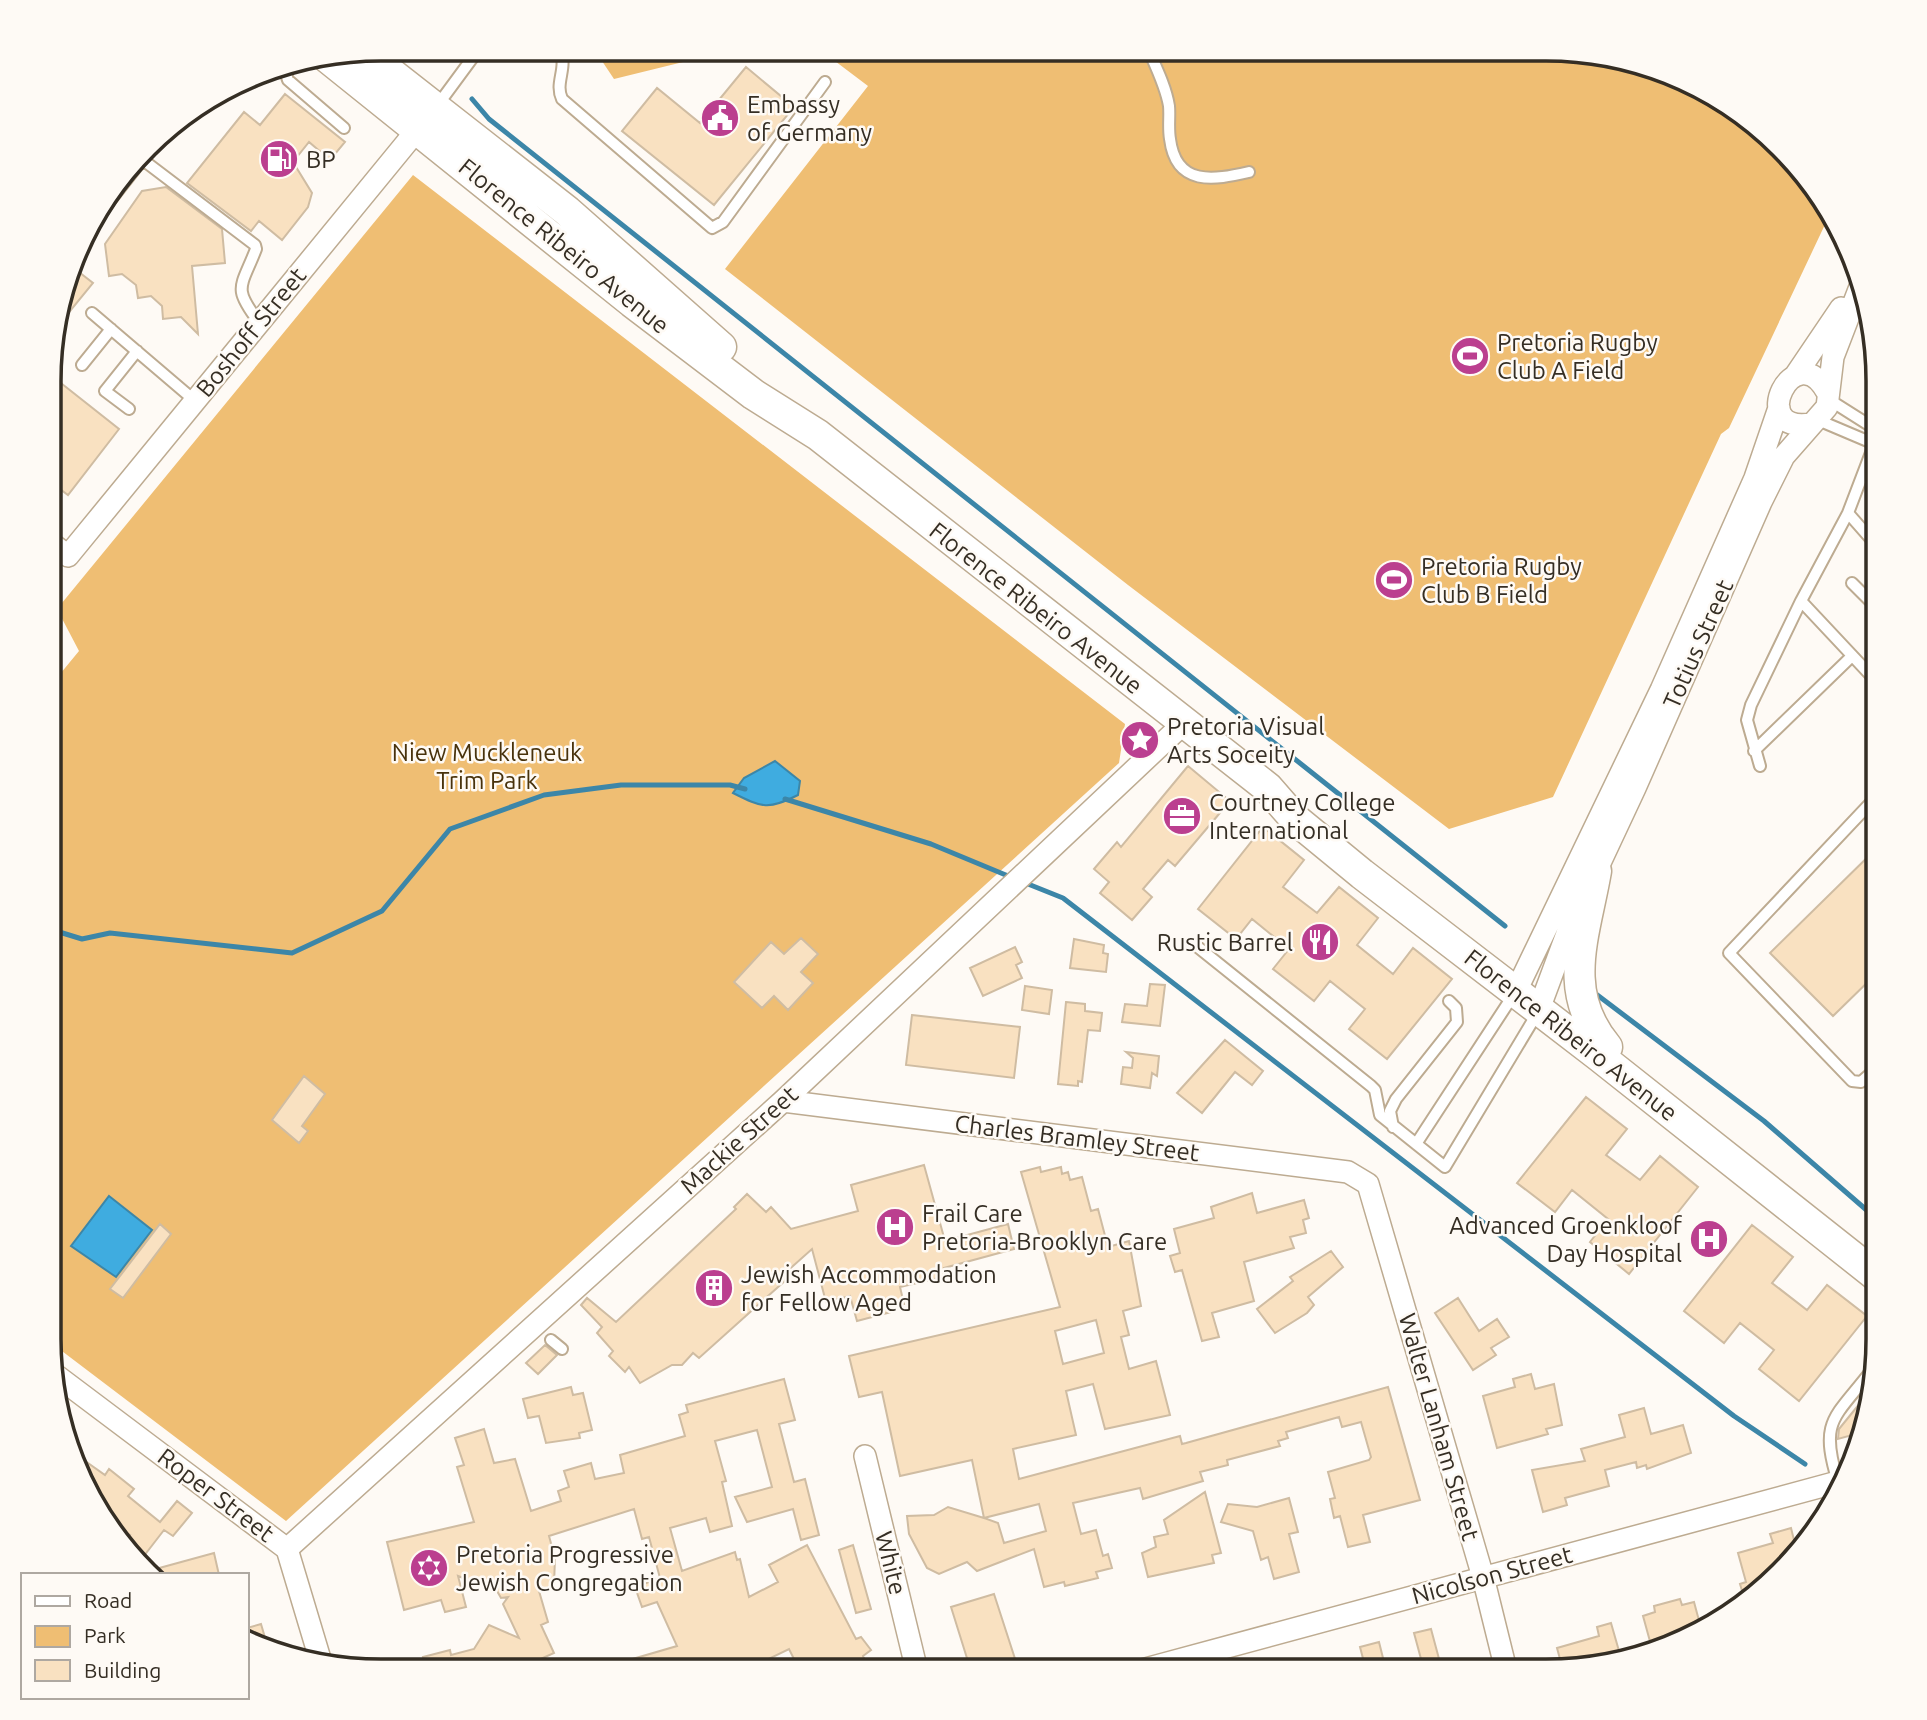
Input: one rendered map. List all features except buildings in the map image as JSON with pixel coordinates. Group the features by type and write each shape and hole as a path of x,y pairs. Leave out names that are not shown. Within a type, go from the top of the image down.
{"main road":[{"name":"Florence Ribeiro Avenue","path":"373,61 426,119"},
{"name":"Florence Ribeiro Avenue","path":"338,64 567,211 777,395 800,416 806,426 1183,724 1268,788 1289,795 1307,807 1866,1267"},
{"path":"1596,871 1582,938 1578,974 1585,1015 1606,1047"},
{"name":"Florence Ribeiro Avenue","path":"1531,994 1606,1047 1866,1250"}],"street":[{"name":"Boshoff Street","path":"61,551 68,556 426,119"},
{"path":"1814,422 1795,424 1782,415 1779,392 1795,376 1852,288"},
{"name":"Totius Street","path":"1531,994 1568,931 1784,456 1827,407 1839,340 1855,299"},
{"path":"1795,376 1817,379 1827,396"},
{"name":"Totius Street","path":"1531,994 1755,478 1779,408"},
{"name":"Mackie Street","path":"287,1549 783,1101 1183,724"},
{"name":"Charles Bramley Street","path":"783,1101 1348,1172 1368,1184"},
{"name":"Walter Lanham Street","path":"1368,1184 1483,1577 1503,1659"},
{"name":"Roper Street","path":"64,1381 287,1549 318,1653"},
{"name":"White","path":"865,1456 915,1659"},
{"name":"Nicolson Street","path":"1182,1659 1831,1484"}],"lane":[{"path":"426,119 470,61"},
{"path":"563,61 558,91 562,99 712,228 723,222 825,82"},
{"path":"1152,61 1168,105 1170,141 1177,162 1193,177 1216,180 1250,172"},
{"path":"286,75 288,80 344,128"},
{"path":"147,163 254,245 256,249 240,290 242,298 259,322"},
{"path":"92,313 194,400"},
{"path":"82,365 111,329"},
{"path":"129,410 105,391 137,351"},
{"path":"1827,396 1866,423"},
{"path":"1814,422 1866,439"},
{"path":"1760,765 1747,720 1751,705 1801,601 1848,513 1866,467"},
{"path":"1848,513 1866,533"},
{"path":"1852,583 1866,596"},
{"path":"1801,601 1866,670"},
{"path":"1754,751 1852,656"},
{"path":"1866,808 1729,953 1852,1081 1861,1082 1866,1078"},
{"path":"1194,944 1374,1087 1380,1115 1445,1167 1531,994"},
{"path":"1416,1144 1531,994"},
{"path":"1393,1127 1390,1111 1396,1100 1457,1021 1456,1008 1449,1001"},
{"path":"551,1340 562,1349"},
{"path":"1838,1470 1827,1441 1832,1421 1863,1381"}],"green space":[{"path":"602,61 687,61 614,79"},
{"path":"835,61 1567,62 1629,72 1688,94 1741,127 1772,155 1800,186 1825,225 1729,428 1721,434 1553,797 1449,829 1128,585 725,269 868,86"},
{"name":"Niew Muckleneuk Trim Park","path":"413,175 1125,724 1119,763 286,1521 62,1351 61,673 79,651 61,617 61,604"}],"water":[{"path":"775,761 800,781 798,795 779,803 765,805 733,793 744,778"},
{"path":"109,1196 152,1230 116,1277 71,1246"}],"waterway":[{"path":"472,99 489,119 1505,926"},
{"path":"61,933 82,939 110,933 292,953 382,911 450,829 544,795 621,785 730,785 745,789"},
{"path":"785,799 931,844 1013,878"},
{"path":"1023,882 1063,898 1734,1416 1805,1464"},
{"path":"1592,991 1764,1121 1866,1210"}],"place":[{"name":"Embassy of Germany","path":"720,118"},
{"name":"BP","path":"279,159"},
{"name":"Pretoria Rugby Club A Field","path":"1470,356"},
{"name":"Pretoria Rugby Club B Field","path":"1394,580"},
{"name":"Pretoria Visual Arts Soceity","path":"1140,740"},
{"name":"Courtney College International","path":"1182,816"},
{"name":"Rustic Barrel","path":"1320,942"},
{"name":"Frail Care Pretoria-Brooklyn Care","path":"895,1227"},
{"name":"Advanced Groenkloof Day Hospital","path":"1709,1239"},
{"name":"Jewish Accommodation for Fellow Aged","path":"714,1288"},
{"name":"Pretoria Progressive Jewish Congregation","path":"429,1568"}]}
